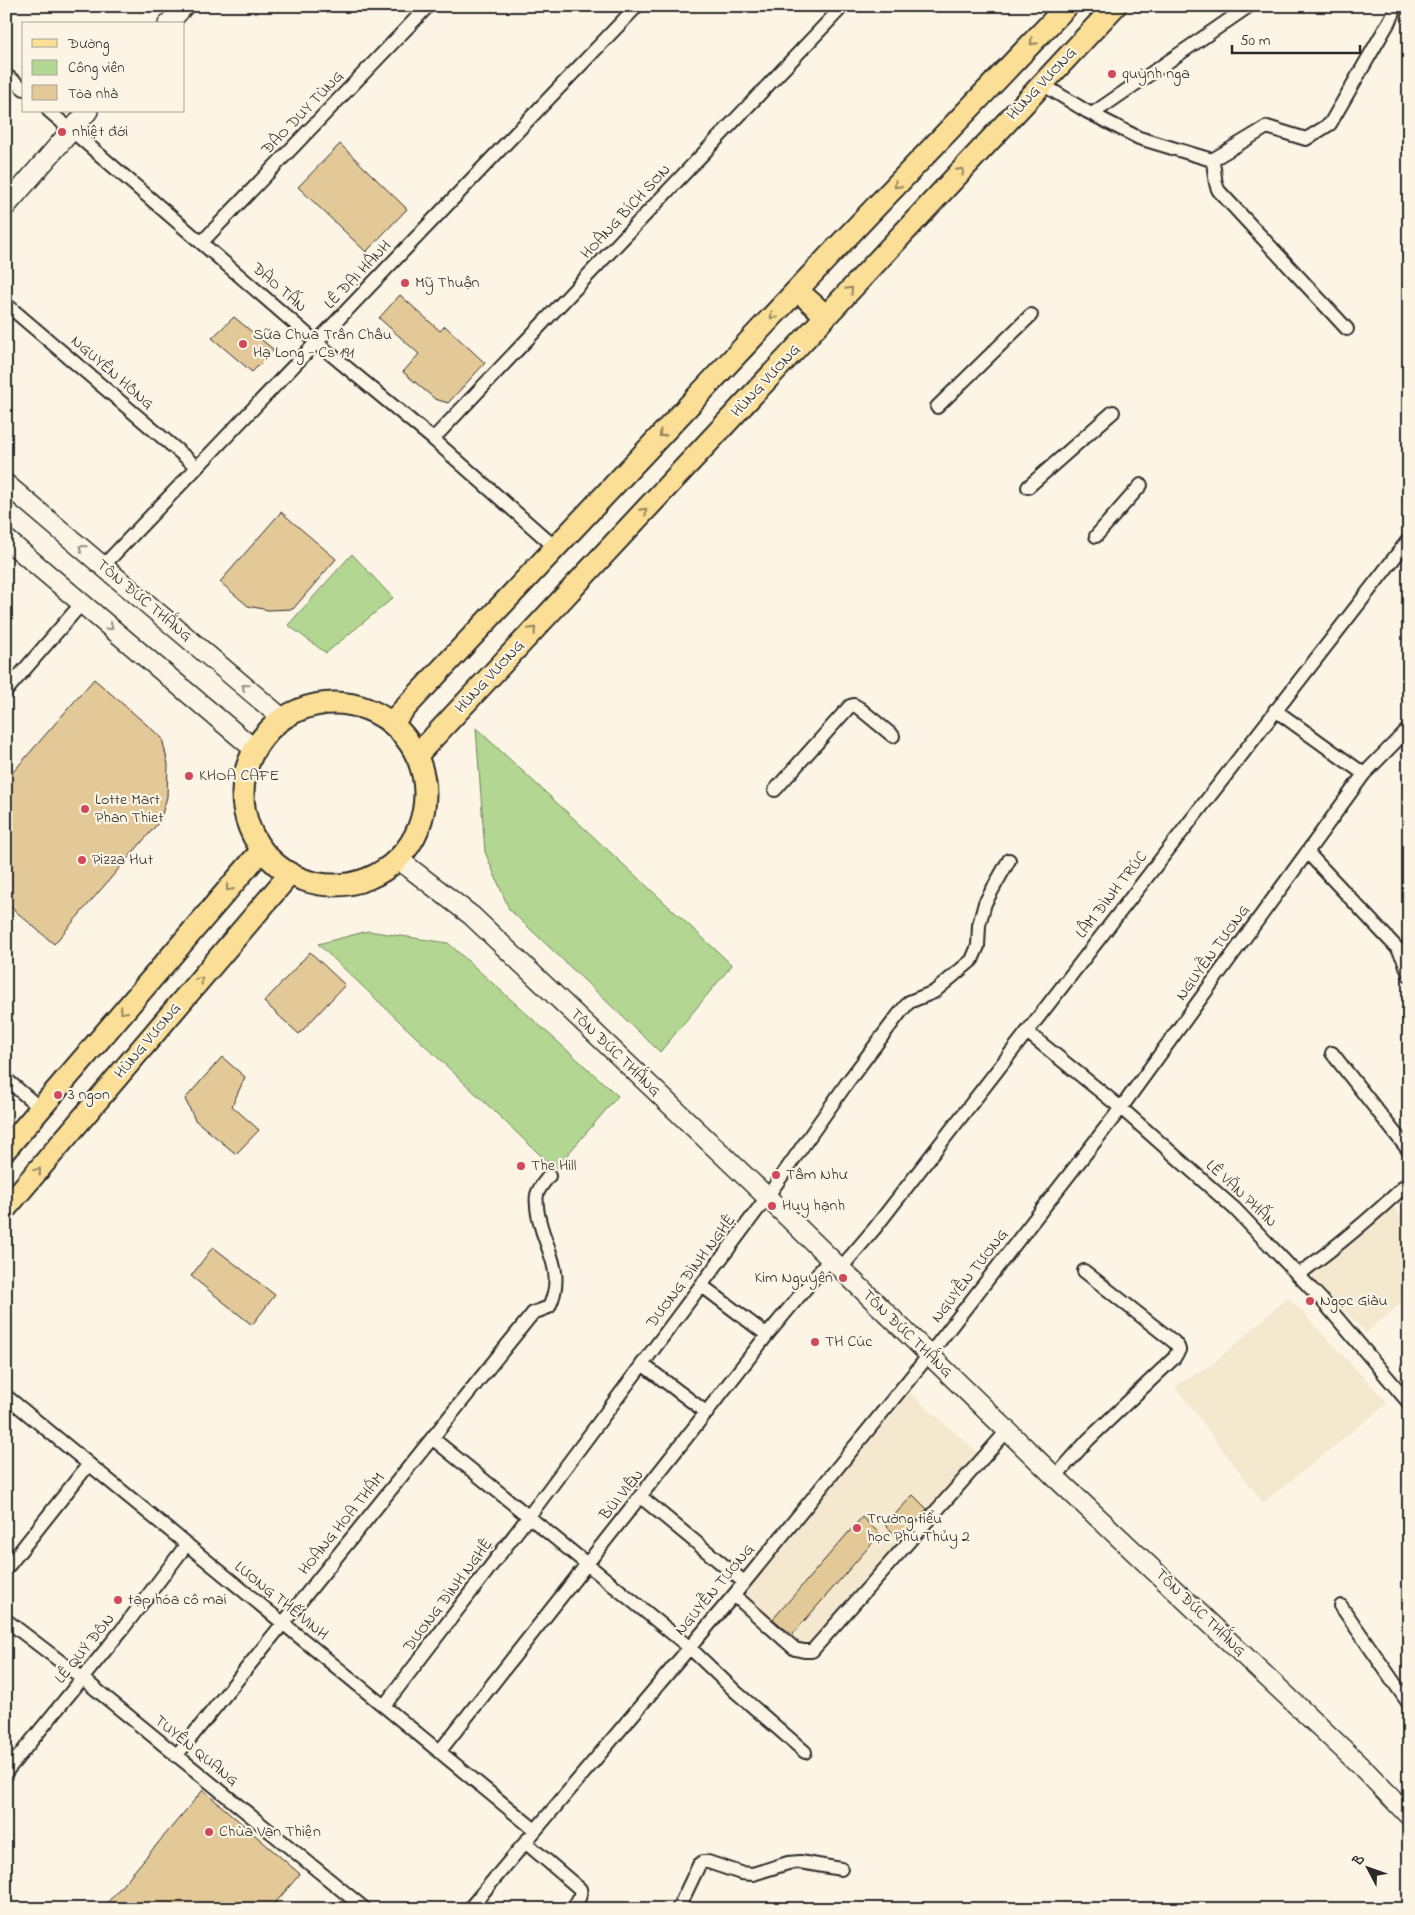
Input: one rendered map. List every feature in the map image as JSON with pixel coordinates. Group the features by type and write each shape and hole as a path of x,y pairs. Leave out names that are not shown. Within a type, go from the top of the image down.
{"main road":[{"path":"392,723 797,290 1067,6"},
{"name":"HÙNG VƯƠNG","path":"417,755 1115,6"},
{"path":"797,290 826,316"},
{"path":"326,703 349,704 372,711 392,723 406,738 417,755 424,782 424,810 415,836 398,859 374,876 346,885 317,885 289,875 261,851 248,828 242,801 244,774 254,749 267,732 283,719 303,708 326,703"},
{"path":"6,1149 261,851"},
{"name":"HÙNG VƯƠNG","path":"6,1208 289,875"}],"street":[{"path":"170,22 184,6"},
{"name":"ĐÀO DUY TÙNG","path":"202,242 428,6"},
{"name":"LÊ ĐẠI HÀNH","path":"103,566 637,6"},
{"name":"HOÀNG BÍCH SƠN","path":"432,440 843,6"},
{"path":"1092,114 1249,6"},
{"path":"1042,84 1092,114 1139,138 1212,160 1267,126 1306,139 1330,124 1393,15"},
{"path":"6,74 22,87"},
{"name":"ĐÀO TẤN","path":"50,112 556,548"},
{"path":"6,206 87,112"},
{"path":"1212,160 1215,168 1216,185 1219,191 1347,328"},
{"name":"NGUYÊN HỒNG","path":"6,304 197,467"},
{"path":"937,407 1031,315"},
{"path":"1028,487 1113,412"},
{"name":"TÔN ĐỨC THẮNG","path":"6,484 283,719"},
{"path":"1096,536 1141,485"},
{"path":"6,539 254,749"},
{"name":"LÂM ĐÌNH TRÚC","path":"835,1264 875,1228 1409,539"},
{"path":"6,691 82,603"},
{"path":"775,790 850,706 854,705 859,708 893,736"},
{"path":"1275,710 1364,774"},
{"name":"NGUYỄN TƯƠNG","path":"469,1909 734,1595 929,1356 1121,1108 1364,774 1409,728"},
{"path":"1307,852 1388,937 1398,949 1408,968"},
{"name":"TÔN ĐỨC THẮNG","path":"398,859 472,916 767,1197 1055,1477 1360,1765 1409,1816"},
{"name":"DƯƠNG ĐÌNH NGHỆ","path":"384,1706 530,1516 767,1197 847,1083 899,1014 909,1002 934,992 972,960 978,946 979,925 985,903 1009,860"},
{"name":"LÊ VĂN PHẤN","path":"1027,1032 1121,1108 1235,1209 1298,1274 1406,1395"},
{"path":"1332,1053 1409,1151"},
{"path":"6,1079 40,1108"},
{"name":"HOÀNG HOA THÁM","path":"176,1756 533,1313 549,1307 555,1294 554,1260 538,1218 537,1195 549,1176"},
{"path":"1298,1274 1370,1219 1409,1182"},
{"name":"BÙI VIỆN","path":"440,1752 767,1335 835,1264"},
{"path":"1055,1477 1088,1440 1174,1358 1179,1350 1174,1342 1084,1271"},
{"path":"701,1285 767,1335"},
{"path":"642,1364 707,1413"},
{"name":"LƯƠNG THẾ VINH","path":"6,1396 535,1830"},
{"path":"734,1595 795,1649 812,1651 1007,1431"},
{"path":"432,1438 689,1647 736,1692 805,1752"},
{"path":"6,1569 89,1464"},
{"path":"641,1497 744,1582"},
{"name":"LÊ QUÝ ĐÔN","path":"6,1772 121,1631 187,1544"},
{"path":"1341,1606 1409,1704"},
{"name":"TUYÊN QUANG","path":"6,1620 82,1678 365,1909"},
{"path":"526,1842 580,1889 580,1898 572,1909"},
{"path":"678,1909 698,1865 703,1862 708,1862 741,1874 753,1874 788,1863 800,1862 841,1869"}],"shaded area":[{"path":"1391,1204 1409,1227 1409,1297 1366,1333 1305,1271"},
{"path":"1288,1297 1388,1403 1263,1503 1175,1386 1214,1363"},
{"name":"Trường tiểu học Phú Thủy 2","path":"910,1393 982,1456 801,1654 738,1601"}],"green space":[{"path":"352,554 393,598 326,653 288,625"},
{"path":"476,728 732,965 660,1052 509,909 485,852"},
{"path":"368,931 448,943 618,1096 555,1169 318,944"}],"building":[{"path":"340,144 407,209 366,252 298,187"},
{"path":"400,295 440,331 445,326 485,363 448,403 435,399 403,372 419,354 379,318"},
{"name":"Sữa Chua Trân Châu Hạ Long - Cs 191","path":"234,317 274,350 252,372 212,338"},
{"path":"281,512 336,559 293,609 268,610 248,606 220,582"},
{"name":"Lotte Mart Phan Thiet","path":"94,679 162,738 168,764 167,797 160,821 54,944 6,903 6,780"},
{"path":"310,952 345,985 299,1034 264,1002"},
{"path":"222,1057 245,1077 232,1106 259,1130 236,1154 195,1120 185,1099"},
{"path":"213,1247 275,1295 252,1325 191,1276"},
{"path":"913,1495 927,1509 900,1539 885,1525"},
{"path":"862,1517 880,1534 792,1635 773,1619"},
{"name":"Chùa Vạn Thiện","path":"203,1790 300,1874 270,1909 102,1909"}],"place":[{"name":"quỳnh nga","path":"1112,74"},
{"name":"nhiệt đới","path":"62,132"},
{"name":"Mỹ Thuận","path":"405,283"},
{"name":"Sữa Chua Trân Châu Hạ Long - Cs 191","path":"243,344"},
{"name":"KHOA CAFE","path":"189,776"},
{"name":"Lotte Mart Phan Thiet","path":"85,809"},
{"name":"Pizza Hut","path":"82,860"},
{"name":"3 ngon","path":"58,1095"},
{"name":"The Hill","path":"521,1166"},
{"name":"Tâm Như","path":"776,1175"},
{"name":"Huy hạnh","path":"772,1206"},
{"name":"Kim Nguyên","path":"843,1278"},
{"name":"Ngọc Giàu","path":"1310,1301"},
{"name":"TH Cúc","path":"815,1342"},
{"name":"Trường tiểu học Phú Thủy 2","path":"857,1528"},
{"name":"tạp hóa cô mai","path":"118,1600"},
{"name":"Chùa Vạn Thiện","path":"209,1832"}]}
